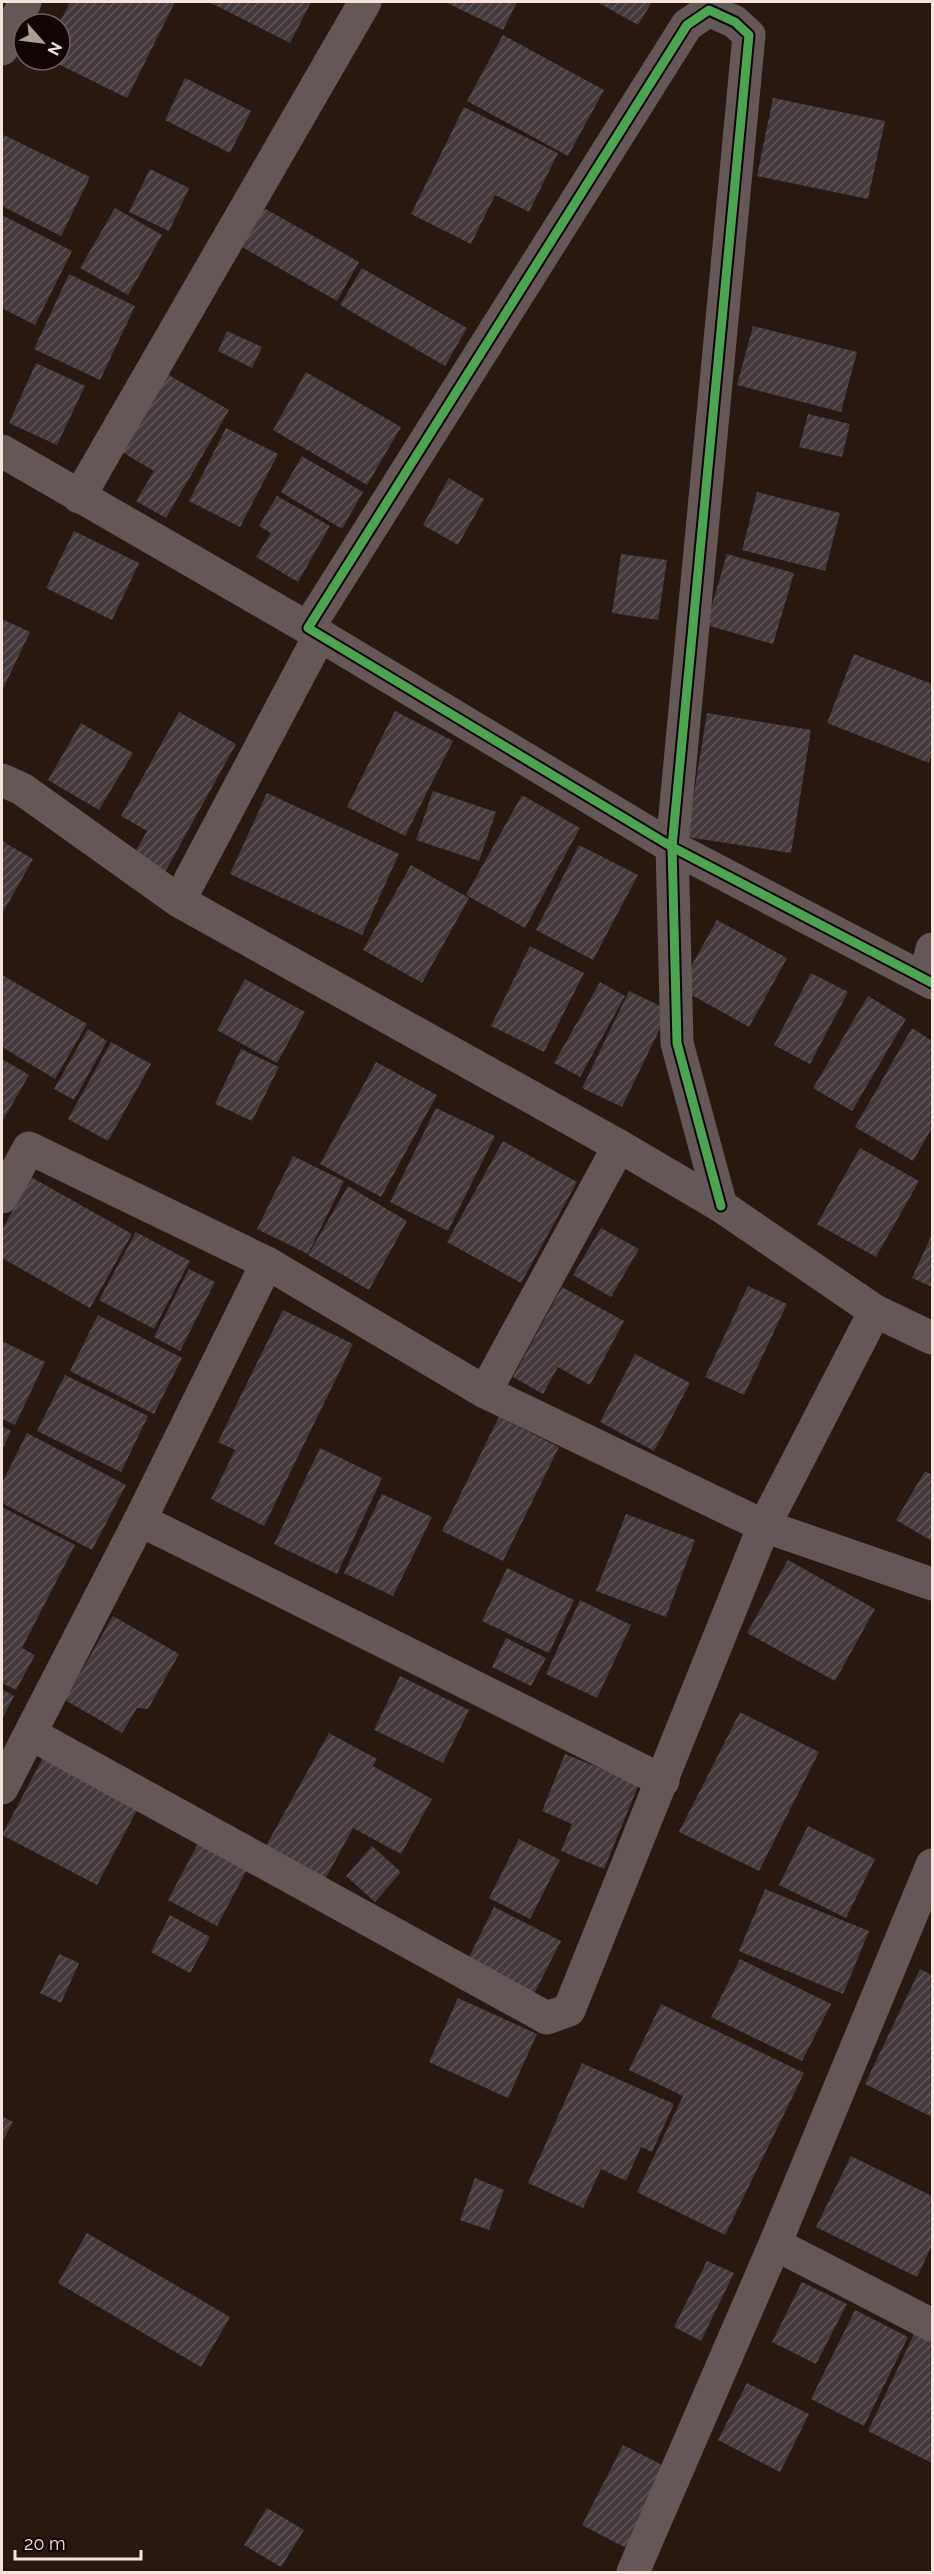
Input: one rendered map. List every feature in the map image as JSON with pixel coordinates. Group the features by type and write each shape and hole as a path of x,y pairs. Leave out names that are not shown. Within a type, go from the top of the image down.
{"street":[{"path":"2,49 25,2"},
{"path":"79,497 365,2"},
{"path":"178,902 314,631 687,25 709,10 735,22 749,35 672,847 677,1043 721,1206"},
{"path":"2,450 79,497 314,631 672,847 930,970"},
{"path":"2,780 22,789 178,902 619,1146 721,1206 875,1311 933,1338"},
{"path":"485,1392 619,1146"},
{"path":"2,1197 28,1148 267,1263 485,1392 764,1526 933,1584"},
{"path":"2,1788 140,1520 267,1263"},
{"path":"31,1734 547,2018 569,2010 764,1526 875,1311"},
{"path":"140,1520 663,1781"},
{"path":"633,2572 775,2244 933,1865"},
{"path":"775,2244 933,2325"}],"building":[{"path":"70,2 175,2 127,98 72,71 72,12 65,12"},
{"path":"209,2 311,2 290,43"},
{"path":"445,2 517,2 503,30"},
{"path":"597,2 652,2 638,25"},
{"path":"503,35 604,90 568,156 467,101"},
{"path":"185,78 251,111 230,153 165,120"},
{"path":"773,98 885,121 868,199 757,176"},
{"path":"464,107 558,153 529,212 495,195 471,244 411,214"},
{"path":"4,135 90,177 61,236 2,206 2,141"},
{"path":"150,169 189,188 169,231 129,212"},
{"path":"115,208 162,235 128,295 80,268"},
{"path":"264,208 359,262 337,301 242,247"},
{"path":"2,215 72,251 35,325 2,308"},
{"path":"362,268 467,328 445,366 340,305"},
{"path":"69,274 135,306 100,380 34,349"},
{"path":"753,326 857,352 841,412 737,385"},
{"path":"227,331 262,347 252,368 218,351"},
{"path":"36,363 85,386 57,445 9,423"},
{"path":"306,372 401,427 367,485 273,430"},
{"path":"167,374 229,410 166,518 136,501 154,471 122,452"},
{"path":"808,414 850,424 842,457 799,447"},
{"path":"226,428 278,454 240,527 189,501"},
{"path":"302,456 363,492 342,529 281,492"},
{"path":"449,478 484,499 458,545 423,525"},
{"path":"757,492 840,513 825,571 742,550"},
{"path":"277,496 330,526 298,582 256,557 271,533 259,526"},
{"path":"74,531 139,563 112,620 46,588"},
{"path":"621,554 667,560 658,620 612,613"},
{"path":"727,554 794,573 773,644 706,625"},
{"path":"2,619 30,632 2,691"},
{"path":"854,654 932,684 932,754 929,763 827,723"},
{"path":"395,711 453,741 405,836 347,807"},
{"path":"179,712 236,744 165,872 134,854 147,831 121,816"},
{"path":"707,713 811,730 791,853 687,837"},
{"path":"81,723 133,753 99,810 48,780"},
{"path":"433,791 496,812 479,861 416,840"},
{"path":"267,793 399,854 362,935 230,874"},
{"path":"522,795 580,828 525,928 466,895"},
{"path":"2,841 33,859 2,914"},
{"path":"579,845 638,875 593,960 536,930"},
{"path":"411,865 469,898 422,983 363,950"},
{"path":"717,920 787,958 749,1027 679,988"},
{"path":"530,946 584,973 544,1052 491,1026"},
{"path":"811,973 848,992 810,1064 774,1045"},
{"path":"2,975 87,1024 55,1079 2,1047"},
{"path":"245,979 305,1012 277,1063 217,1030"},
{"path":"600,982 625,996 580,1077 554,1063"},
{"path":"629,991 669,1010 622,1107 582,1088"},
{"path":"868,996 906,1019 852,1111 813,1088"},
{"path":"912,1028 932,1041 932,1128 913,1161 855,1127"},
{"path":"88,1029 107,1041 74,1100 54,1089"},
{"path":"111,1042 151,1064 108,1141 68,1119"},
{"path":"241,1049 279,1067 252,1121 215,1104"},
{"path":"2,1059 29,1075 2,1122"},
{"path":"376,1062 437,1095 381,1197 320,1164"},
{"path":"436,1108 495,1136 448,1231 390,1202"},
{"path":"503,1141 577,1182 521,1283 447,1242"},
{"path":"860,1148 919,1181 876,1257 817,1224"},
{"path":"293,1156 344,1181 308,1254 257,1229"},
{"path":"31,1177 132,1234 90,1308 2,1258 2,1230"},
{"path":"348,1186 407,1221 369,1290 308,1255"},
{"path":"601,1228 639,1249 611,1297 573,1275"},
{"path":"136,1232 190,1261 154,1329 99,1300"},
{"path":"932,1234 932,1287 912,1278"},
{"path":"189,1269 215,1282 180,1351 154,1337"},
{"path":"748,1286 787,1304 744,1395 705,1377"},
{"path":"562,1287 624,1321 590,1385 558,1367 543,1394 513,1377"},
{"path":"283,1310 353,1344 264,1526 211,1499 235,1450 218,1442"},
{"path":"98,1315 182,1358 154,1414 70,1371"},
{"path":"2,1341 45,1362 15,1425 2,1419"},
{"path":"635,1354 690,1383 654,1451 600,1422"},
{"path":"65,1375 148,1416 121,1472 37,1431"},
{"path":"499,1417 559,1447 503,1561 442,1531"},
{"path":"2,1426 11,1431 2,1450"},
{"path":"27,1433 126,1485 92,1550 2,1503 2,1483"},
{"path":"320,1448 382,1478 337,1574 274,1544"},
{"path":"925,1471 932,1475 932,1541 896,1520"},
{"path":"382,1494 432,1517 393,1596 344,1573"},
{"path":"2,1507 75,1545 22,1648 35,1655 16,1690 2,1683"},
{"path":"626,1514 695,1540 666,1617 596,1591"},
{"path":"788,1560 875,1609 835,1681 747,1633"},
{"path":"507,1568 574,1600 549,1653 482,1621"},
{"path":"580,1600 631,1625 597,1698 546,1674"},
{"path":"113,1616 179,1654 148,1709 137,1708 122,1733 65,1700"},
{"path":"506,1638 546,1658 531,1686 492,1667"},
{"path":"400,1676 469,1710 443,1763 374,1730"},
{"path":"2,1689 14,1696 2,1719"},
{"path":"740,1712 819,1752 759,1871 679,1832"},
{"path":"329,1733 377,1759 373,1766 432,1799 401,1854 353,1828 323,1883 263,1851"},
{"path":"48,1748 143,1799 97,1885 2,1835"},
{"path":"565,1754 639,1784 604,1869 561,1851 572,1824 542,1811"},
{"path":"808,1826 875,1859 846,1918 779,1885"},
{"path":"203,1834 252,1860 217,1926 168,1900"},
{"path":"519,1839 560,1860 530,1919 489,1898"},
{"path":"372,1846 401,1872 375,1902 346,1876"},
{"path":"765,1889 869,1931 843,1994 739,1951"},
{"path":"494,1907 561,1941 533,1996 466,1963"},
{"path":"170,1915 210,1937 190,1973 151,1952"},
{"path":"59,1954 79,1963 61,2003 40,1993"},
{"path":"740,1959 831,2004 802,2061 711,2017"},
{"path":"920,1969 932,1975 932,2117 865,2084"},
{"path":"458,1998 537,2034 508,2098 429,2062"},
{"path":"661,2004 804,2073 725,2235 637,2192 683,2096 629,2070"},
{"path":"582,2063 674,2104 652,2152 641,2147 626,2181 601,2169 583,2208 528,2183"},
{"path":"2,2116 13,2122 2,2142"},
{"path":"851,2156 932,2196 932,2245 917,2277 816,2227"},
{"path":"475,2178 504,2190 489,2230 460,2220"},
{"path":"87,2233 230,2317 201,2367 58,2283"},
{"path":"707,2261 734,2273 701,2341 674,2327"},
{"path":"802,2282 847,2304 816,2364 772,2342"},
{"path":"855,2310 908,2337 864,2426 811,2399"},
{"path":"916,2330 932,2338 932,2463 868,2431"},
{"path":"747,2383 809,2414 780,2472 718,2440"},
{"path":"623,2445 668,2468 626,2548 582,2525"},
{"path":"267,2508 304,2530 281,2567 244,2545"}],"cycle path":[{"path":"721,1206 677,1043 672,847 749,35 735,22 709,10 687,25 308,628 672,847 932,983"}]}
